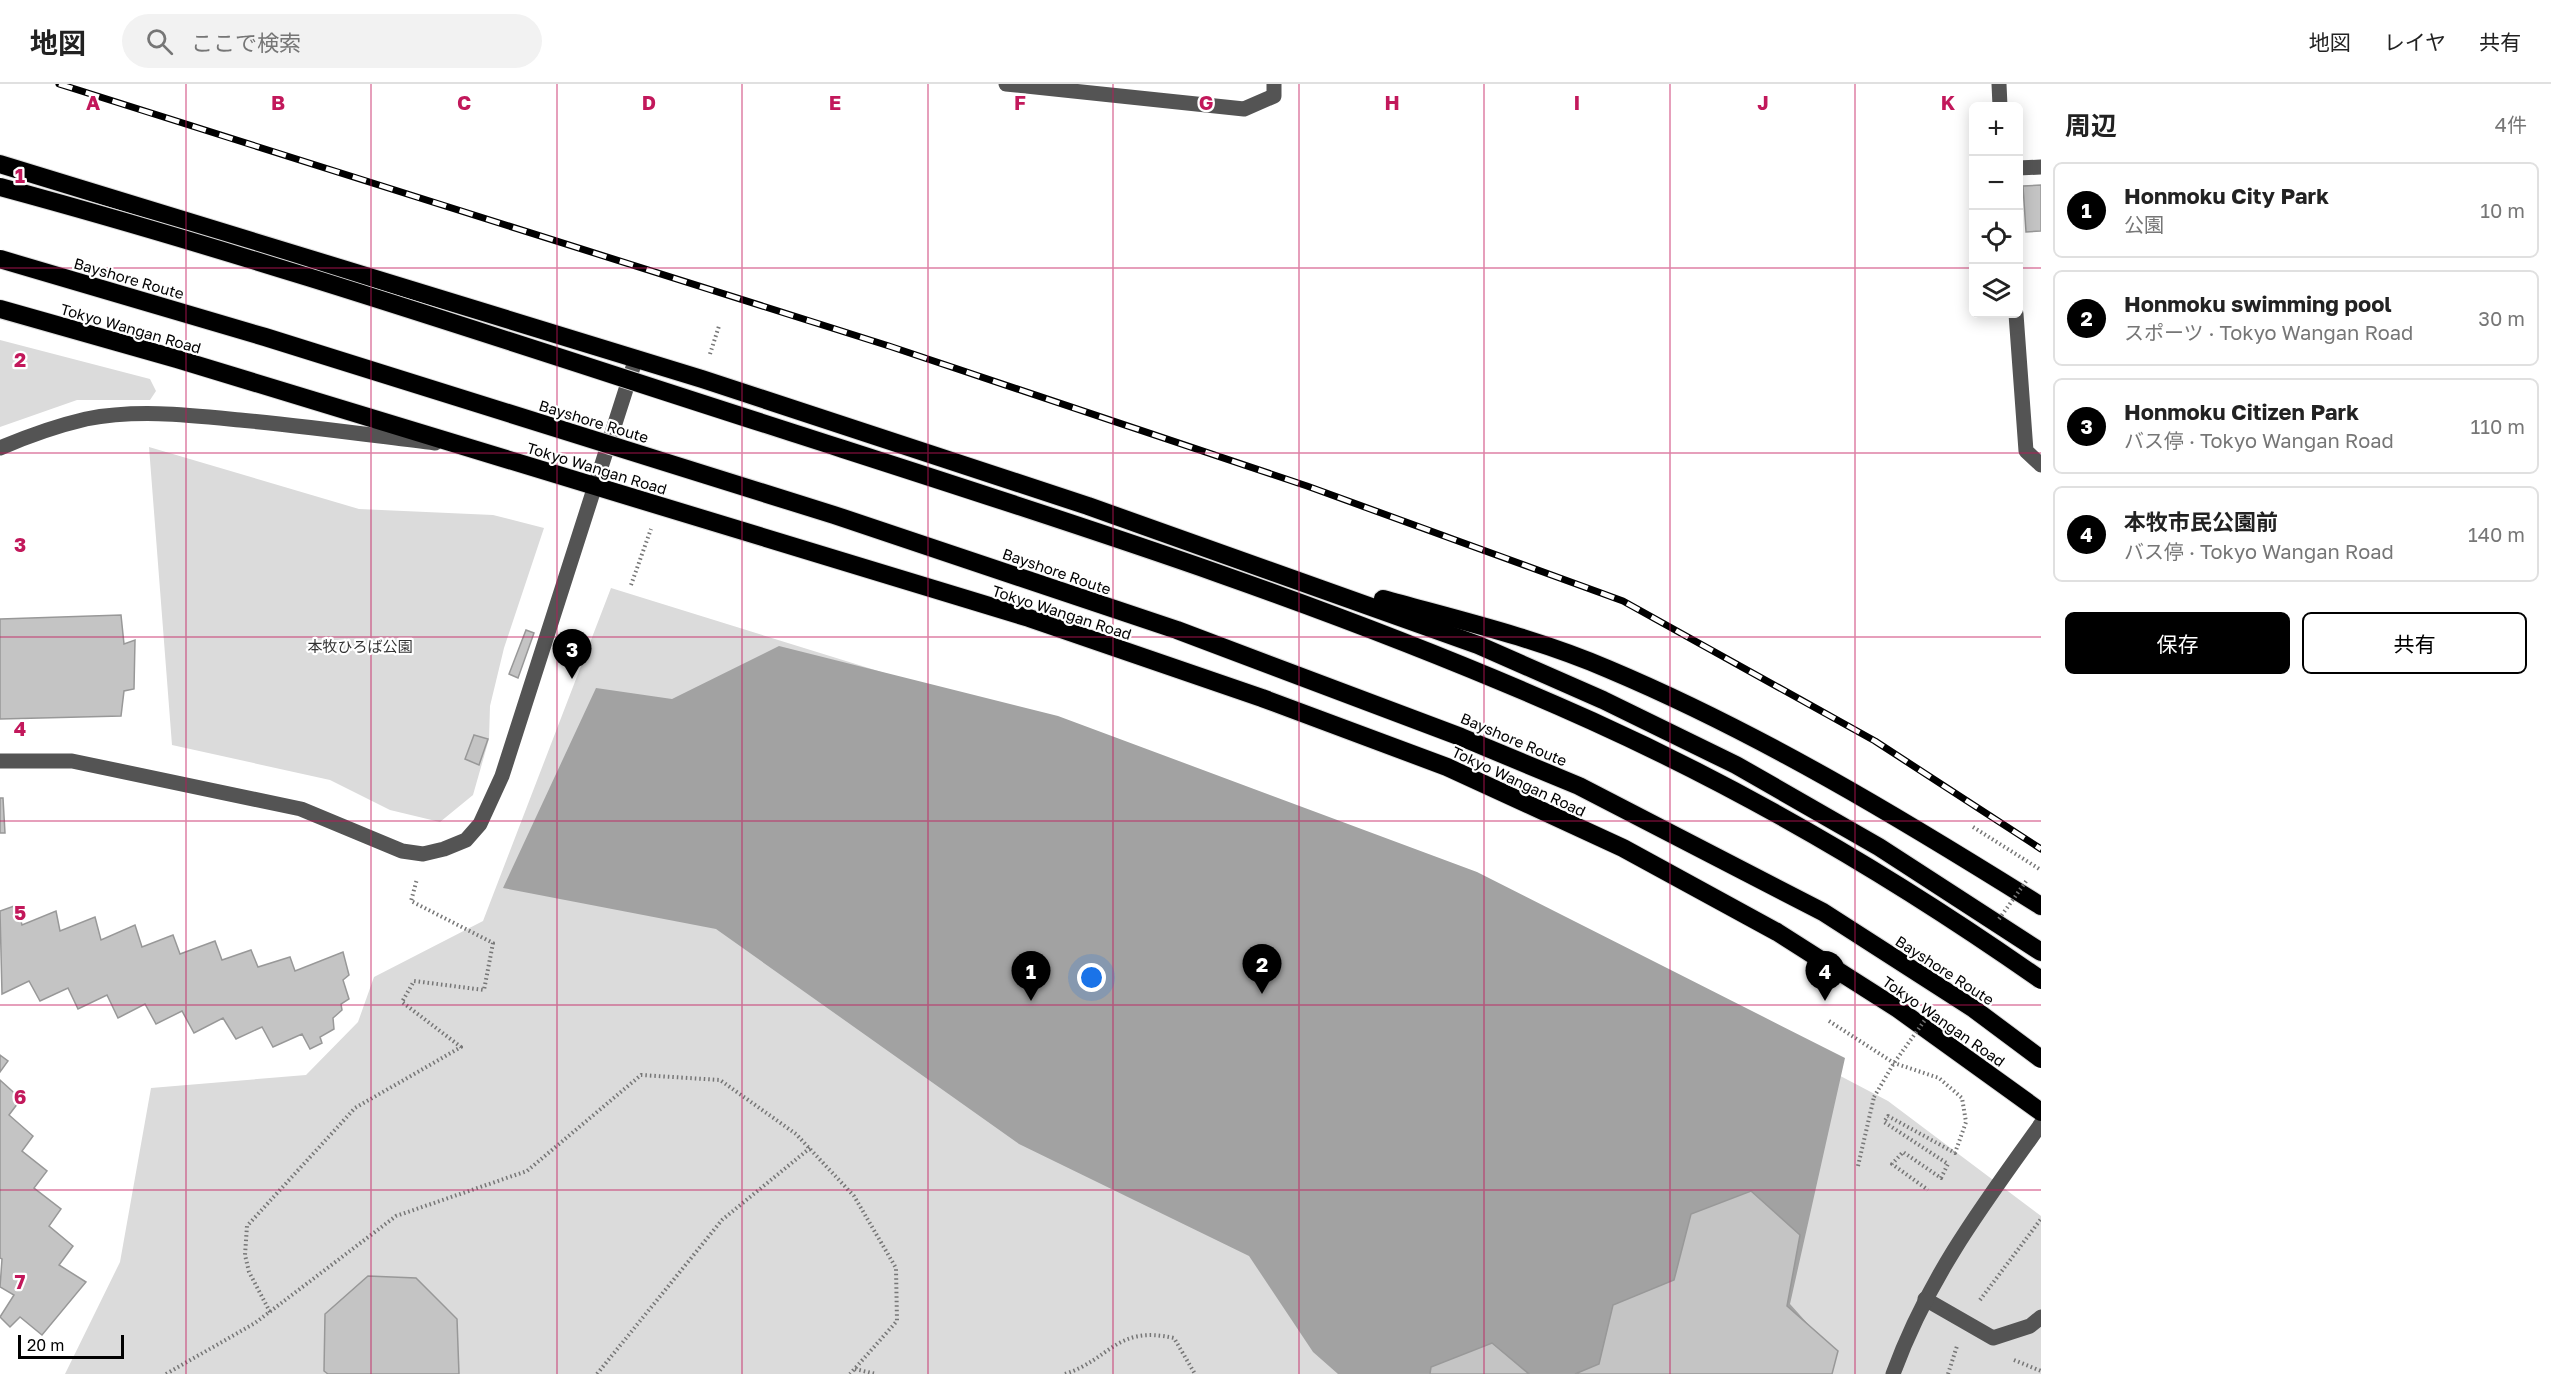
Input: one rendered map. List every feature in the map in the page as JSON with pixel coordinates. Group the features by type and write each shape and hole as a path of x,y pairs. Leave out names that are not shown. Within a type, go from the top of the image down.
{"highway":[{"path":"0,163 636,358 1088,506 1478,645 1603,700 1736,765 1879,847 2041,952"},
{"path":"0,187 283,270 860,455 1228,576 1471,669 1596,723 1730,789 1871,867 2041,980"},
{"name":"Bayshore Route","path":"0,259 265,337 834,515 1177,630 1451,732 1579,786 1823,912 1974,1009 2041,1059"},
{"name":"Tokyo Wangan Road","path":"0,309 470,448 1029,618 1262,698 1448,767 1623,848 1776,932 1898,1009 2041,1112"},
{"path":"1265,568 1532,640 1608,669 1740,732 1937,841 2041,906"}],"street":[{"path":"1006,84 1244,108 1274,96 1274,84"},
{"path":"1999,84 2001,102"},
{"path":"2023,168 2041,167"},
{"path":"2016,318 2026,452 2041,465"},
{"path":"0,761 72,761 301,809 402,851 423,854 466,840 484,815 502,776 636,358"},
{"path":"0,448 41,431 78,422 135,414 187,415 257,422 470,448"},
{"path":"1893,1374 1924,1299 1955,1246 2041,1124"},
{"path":"1924,1299 1993,1338 2030,1326 2041,1317"}],"path":[{"path":"1973,827 2041,870"},
{"path":"270,1312 249,1272 245,1255 247,1226 355,1108 461,1047 402,1002 414,981 484,990 493,943 411,901 423,854"},
{"path":"1829,1021 1894,1063 1939,1078 1962,1098 1966,1122 1955,1153 1888,1116 1884,1122 1948,1164 1941,1178 1903,1152 1892,1164 1928,1190"},
{"path":"165,1374 270,1312 396,1216 527,1171 641,1075 720,1080 796,1134 854,1196 896,1268 897,1321 850,1374"},
{"path":"1858,1166 1874,1097"},
{"path":"597,1374 722,1220 810,1148"},
{"path":"1948,1374 1965,1321 2041,1218"},
{"path":"1065,1374 1131,1336 1154,1334 1174,1338 1195,1374"},
{"path":"2011,1358 2041,1371"},
{"path":"855,1369 876,1374"}],"green space":[{"path":"0,340 150,379 156,391 150,400 77,400 0,427"},
{"name":"本牧ひろば公園","path":"149,447 359,509 493,515 544,528 504,648 490,706 489,739 473,795 440,822 390,810 330,780 172,745"},
{"path":"611,588 1078,733 1503,899 1888,1101 2041,1216 2041,1374 65,1374 120,1262 151,1088 306,1075 358,1022 374,977 483,921"}],"shaded area":[{"path":"779,646 1058,716 1477,872 1845,1058 1790,1304 1833,1352 1829,1374 1338,1374 1313,1352 1249,1256 1019,1144 716,929 503,888 596,688 672,699"}],"building":[{"path":"2041,185 2041,231 2026,232 2023,186"},
{"path":"121,615 124,644 135,640 134,689 124,691 121,716 0,719 0,619"},
{"path":"526,630 534,633 518,678 509,674"},
{"path":"474,735 488,739 479,765 465,759"},
{"path":"0,798 3,798 5,833 0,833"},
{"path":"17,905 22,925 56,911 60,931 95,917 101,940 135,925 142,947 173,935 180,954 215,941 222,960 251,950 258,967 290,957 295,971 343,952 349,975 343,980 349,999 341,1004 342,1010 333,1018 334,1029 320,1037 322,1043 310,1049 302,1034 273,1047 262,1027 236,1039 223,1018 194,1033 182,1011 156,1024 145,1004 118,1018 107,995 78,1009 68,988 40,1001 29,981 2,994 0,911"},
{"path":"0,1055 8,1061 0,1072"},
{"path":"0,1080 21,1099 9,1115 33,1136 22,1151 47,1171 34,1188 61,1209 49,1226 73,1246 59,1265 86,1282 42,1335 20,1317 10,1327 0,1317 14,1295 0,1287 2,1259 0,1258"},
{"path":"1751,1191 1800,1235 1787,1306 1838,1351 1832,1374 1575,1374 1599,1364 1613,1305 1674,1280 1691,1214"},
{"path":"368,1276 416,1278 457,1319 459,1374 328,1374 324,1371 325,1314"},
{"path":"1492,1343 1529,1374 1430,1374 1431,1367"}],"railway":[{"path":"59,84 889,346 1307,486 1623,601 1875,741 2041,849"}],"place":[{"name":"Honmoku Citizen Park","path":"572,679"},
{"name":"Honmoku swimming pool","path":"1262,994"},
{"name":"Honmoku City Park","path":"1031,1001"},
{"name":"本牧市民公園前","path":"1825,1001"}]}
